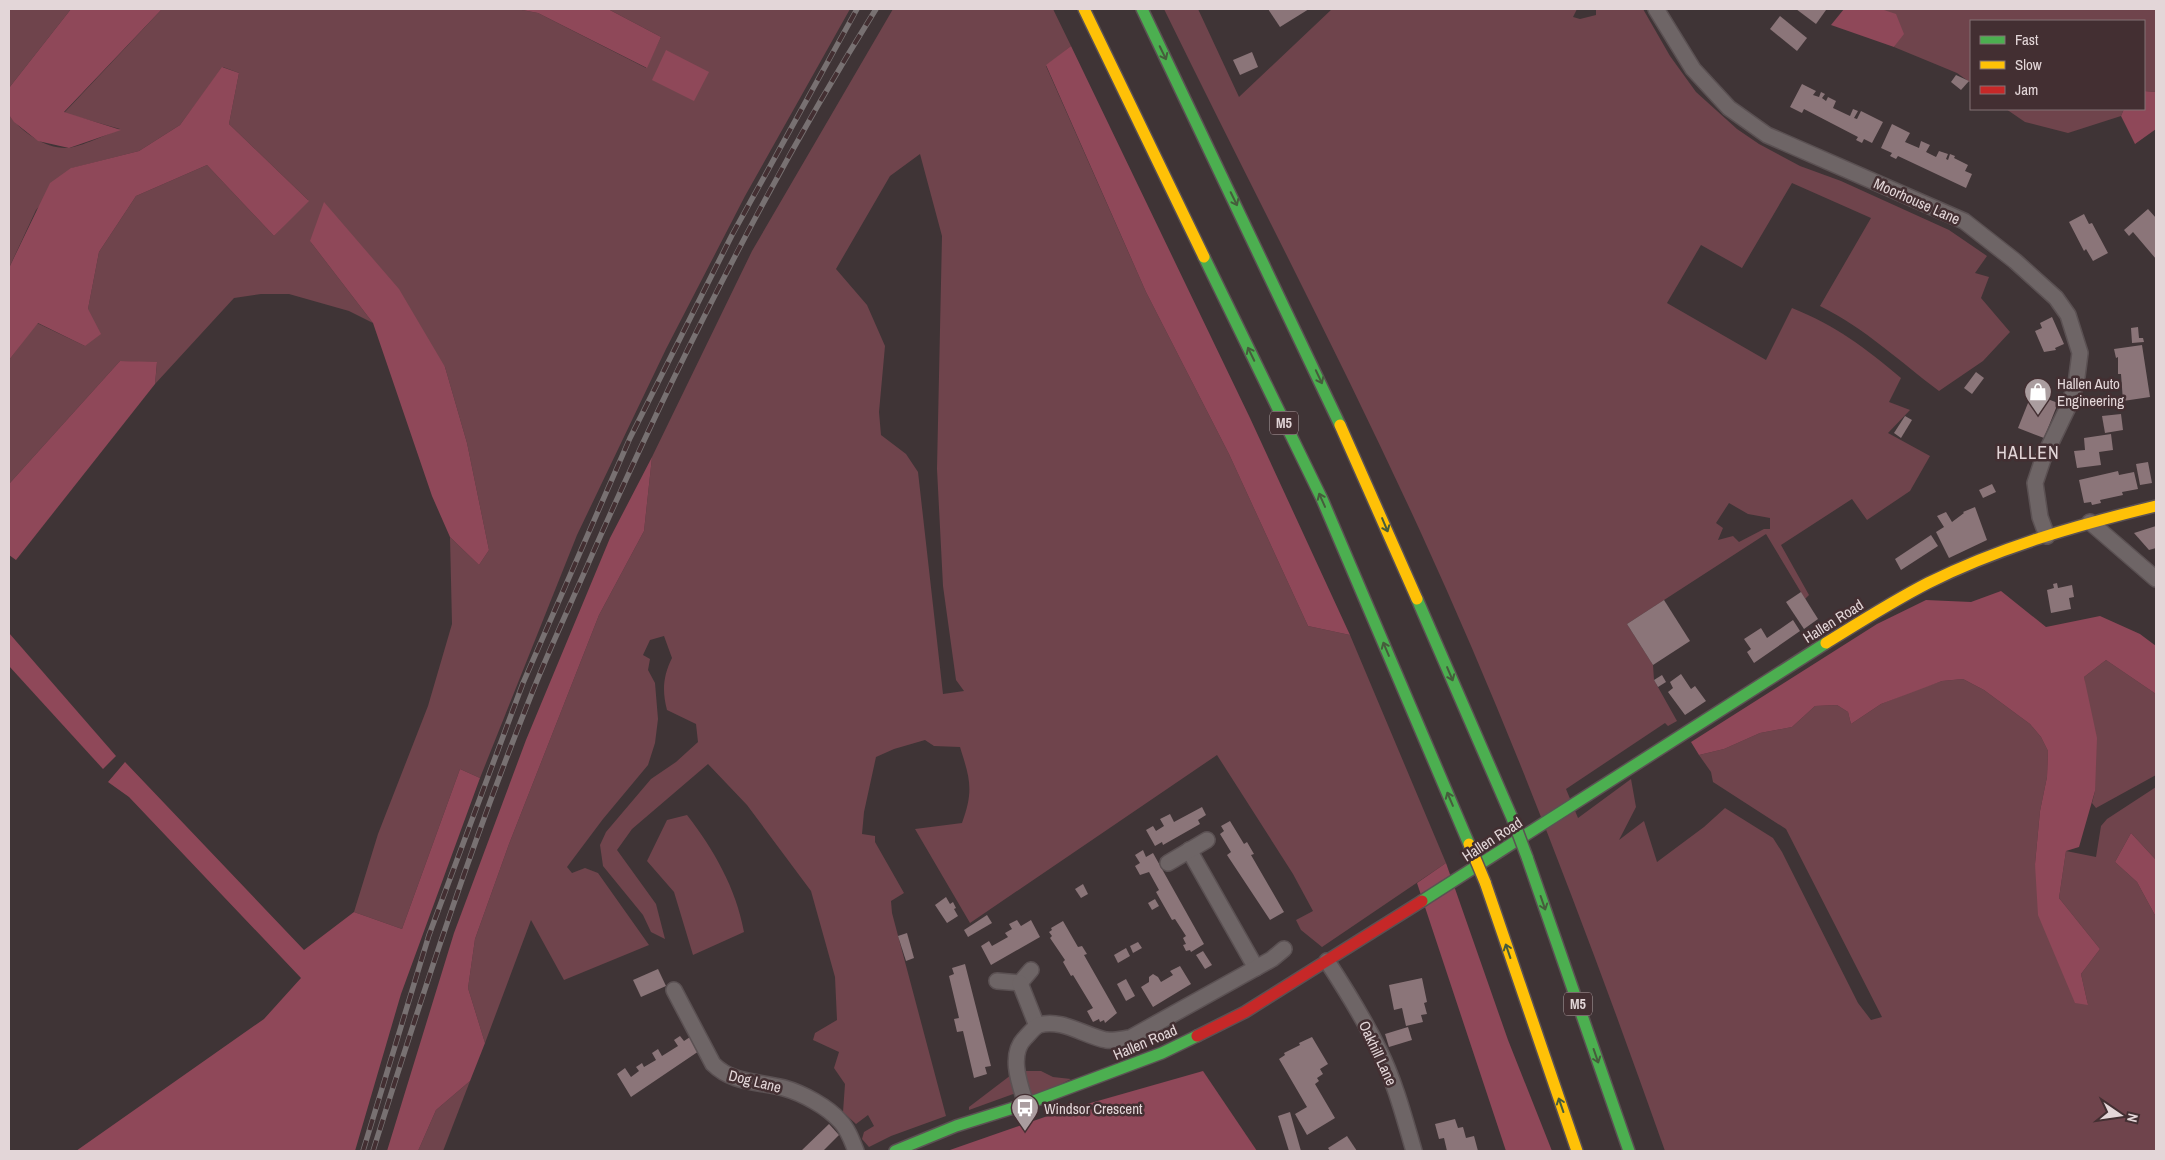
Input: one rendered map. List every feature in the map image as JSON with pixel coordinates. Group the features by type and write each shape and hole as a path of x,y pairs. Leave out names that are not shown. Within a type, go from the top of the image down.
{"main road":[{"name":"M5","path":"1084,9 1322,499 1485,882 1577,1151"},
{"name":"M5","path":"1142,9 1298,332 1366,481 1513,820 1528,857 1629,1151"},
{"name":"Hallen Road","path":"894,1151 956,1126 1026,1104 1162,1053 1207,1032 1245,1012 1887,605 1969,564 2090,522 2156,506"}],"street":[{"name":"Moorhouse Lane","path":"1656,9 1693,68 1729,108 1767,135 1964,221 2056,298 2068,315 2080,353 2076,384 2068,407 2043,459 2035,483 2040,517 2047,536"},
{"path":"2090,522 2156,579"},
{"path":"1168,863 1207,840"},
{"path":"1189,850 1256,968"},
{"path":"1026,1104 1020,1087 1016,1052 1022,1040 1037,1026 1058,1025 1106,1040 1130,1038 1272,959 1284,949"},
{"name":"Oakhill Lane","path":"1327,960 1357,1008 1380,1051 1398,1097 1414,1151"},
{"path":"1020,983 1031,970"},
{"path":"997,980 1020,983"},
{"path":"1020,983 1037,1026"},
{"name":"Dog Lane","path":"674,990 713,1064 722,1073 732,1078 785,1088 811,1100 840,1121 856,1151"}],"shaded area":[{"path":"9,9 71,9 9,88"},
{"path":"71,9 162,9 64,112 121,130 69,148 38,141 14,122 9,115 9,88"},
{"path":"162,9 517,9 538,13 646,68 661,37 608,9 850,9 745,196 666,349 577,535 480,778 460,769 402,929 354,912 378,834 428,706 452,624 450,537 479,565 489,550 467,443 445,367 310,241 373,323 349,311 289,294 261,294 234,298 155,384 157,363 120,361 9,484 9,360 37,323 85,346 88,309 99,252 136,196 207,165 274,236 308,200 229,124 239,73 223,67 180,125 139,151 72,168 36,210 9,268 9,115 27,133 51,146 59,148 80,145 120,129 64,113"},
{"path":"517,9 608,9 661,37 647,68 538,13"},
{"path":"893,9 1053,9 1071,46 1046,66 1146,292 1229,454 1308,626 1350,635 1446,863 1322,947 1301,930 1296,920 1313,911 1293,874 1217,755 970,923 915,829 962,823 968,802 969,785 960,747 934,746 925,740 894,749 876,757 864,812 862,834 875,836 875,842 904,893 891,901 892,913 946,1116 891,1136 869,1147 862,1139 864,1132 874,1126 868,1115 856,1124 843,1112 845,1084 834,1068 839,1052 813,1040 815,1033 837,1020 835,977 811,891 747,805 708,764 632,829 617,850 656,904 665,939 651,932 643,915 603,866 600,845 606,832 651,779 676,762 698,742 696,724 667,710 664,684 672,658 664,636 650,640 643,655 650,659 648,670 655,683 658,719 655,743 648,765 603,819 567,867 572,873 585,868 598,873 649,945 564,980 531,920 485,1043 468,988 475,939 509,844 599,615 644,531 652,457 752,251","holes":["920,154 942,236 937,469 943,586 956,680 964,691 943,694 918,472 906,454 881,435 879,412 885,346 867,305 836,269 890,176"]},
{"path":"1164,9 1198,9 1239,97 1332,9 1577,9 1573,17 1580,19 1596,15 1596,9 1643,9 1670,56 1696,92 1737,129 1759,144 1800,166 1841,181 1949,230 1987,256 1975,273 1989,277 1981,298 2010,332 1983,361 1939,391 1867,335 1820,306 1871,218 1792,183 1742,268 1701,245 1667,303 1766,360 1792,308 1837,330 1901,378 1889,402 1910,410 1888,433 1930,456 1910,491 1867,520 1852,499 1781,545 1809,595 1805,599 1766,534 1627,624 1653,665 1654,680 1677,721 1668,726 1665,723 1566,789 1578,818 1631,779 1636,807 1619,840 1644,821 1657,862 1704,827 1725,808 1773,838 1782,852 1858,1003 1871,1020 1882,1017 1786,829 1713,782 1711,772 1699,755 1724,749 1760,733 1792,727 1815,706 1837,705 1848,712 1851,724 1881,704 1942,681 1963,679 1984,690 2030,724 2041,737 2048,751 2047,777 2040,811 2035,864 2088,1005 2081,974 2100,949 2059,898 2066,851 2096,857 2101,826 2107,819 2156,787 2156,860 2131,833 2115,862 2137,882 2156,917 2156,1151 1665,1151 1550,839 1455,609 1359,401","holes":["1729,503 1748,514 1770,518 1770,529 1764,529 1739,542 1733,536 1718,540 1723,528 1716,523"]},
{"path":"1844,9 1881,9 1896,14 1904,34 1894,47 1831,25"},
{"path":"1881,9 2156,9 2156,92 2145,91 2145,20 1970,20 1970,82 1957,73 1894,47 1903,34"},
{"path":"1071,46 1250,418 1350,635 1308,626 1229,454 1146,292 1046,65"},
{"path":"666,50 709,72 694,101 652,80"},
{"path":"222,67 239,73 229,124 309,201 274,236 207,165 136,196 99,252 88,309 101,334 85,346 38,323 9,360 9,268 50,183 71,168 139,151 180,125"},
{"path":"2145,91 2156,92 2156,129 2135,144 2121,116 2124,110 2145,110"},
{"path":"2007,110 2124,110 2121,116 2068,133 2025,122"},
{"path":"324,202 399,289 445,367 467,443 489,550 479,565 450,537 432,496 373,323 310,241"},
{"path":"120,361 157,362 155,384 16,560 9,555 9,484"},
{"path":"652,457 644,531 599,615 509,844 475,939 468,988 485,1043 470,1081 436,1110 418,1151 387,1151 454,933 526,740 610,538"},
{"path":"2001,591 2046,627 2100,616 2140,634 2156,646 2156,694 2106,660 2084,677 2097,738 2095,791 2079,847 2066,851 2059,898 2100,949 2081,974 2088,1005 2075,1003 2038,915 2035,864 2040,811 2047,777 2048,751 2041,737 2030,724 1984,690 1963,679 1942,681 1881,704 1851,724 1848,712 1837,705 1815,706 1792,727 1760,733 1724,749 1699,755 1691,742 1877,624 1926,600 1971,602"},
{"path":"9,633 116,756 103,769 9,666"},
{"path":"2106,660 2156,694 2156,775 2096,808 2092,803 2095,791 2084,677"},
{"path":"125,762 304,950 354,912 402,929 460,769 480,778 401,994 355,1151 76,1151 264,1019 301,978 129,797 108,782"},
{"path":"687,815 723,870 736,900 744,932 693,955 674,892 647,861 667,820"},
{"path":"2131,833 2156,860 2156,917 2137,882 2115,862"},
{"path":"1446,863 1508,1040 1552,1151 1506,1151 1417,883"},
{"path":"1024,1071 1041,1071 1053,1077 1071,1079 1031,1099"},
{"path":"1203,1071 1257,1151 947,1151 1059,1112"},
{"path":"1011,1075 1016,1093 969,1110 969,1107"},
{"path":"470,1081 443,1151 418,1151 436,1110"}],"building":[{"path":"1268,9 1309,9 1280,27"},
{"path":"1796,9 1824,9 1826,10 1816,24"},
{"path":"1780,16 1807,38 1797,51 1770,29"},
{"path":"1252,52 1258,67 1240,75 1233,60"},
{"path":"1956,75 1969,81 1961,90 1951,82"},
{"path":"1802,84 1816,91 1813,95 1819,97 1821,92 1825,94 1822,98 1826,101 1828,97 1836,101 1833,108 1850,116 1853,109 1858,111 1854,118 1857,119 1861,111 1883,122 1872,143 1864,139 1862,143 1856,140 1858,137 1804,109 1802,113 1790,107"},
{"path":"1892,124 1910,133 1905,142 1919,148 1921,141 1930,145 1926,152 1936,157 1939,151 1948,154 1946,159 1948,160 1950,154 1968,165 1965,171 1972,174 1966,188 1898,156 1896,159 1890,156 1892,153 1881,148"},
{"path":"2148,209 2156,218 2156,259 2133,232 2129,236 2124,230"},
{"path":"2084,214 2089,224 2092,223 2108,253 2093,261 2086,249 2084,251 2069,222"},
{"path":"2052,317 2064,344 2055,348 2056,350 2044,352 2035,331 2042,328 2040,323"},
{"path":"2138,327 2139,338 2143,338 2144,342 2132,343 2131,328"},
{"path":"2142,345 2150,397 2123,401 2121,374 2118,374 2118,357 2116,358 2114,349"},
{"path":"1976,372 1984,378 1972,394 1964,388"},
{"name":"Hallen Auto Engineering","path":"2032,393 2058,403 2044,438 2018,428"},
{"path":"2121,414 2123,430 2105,433 2102,416"},
{"path":"1905,416 1912,420 1901,438 1894,433"},
{"path":"2111,434 2113,450 2099,452 2101,465 2077,468 2074,451 2085,450 2084,438"},
{"path":"2148,462 2152,483 2140,485 2136,464"},
{"path":"2118,471 2119,475 2134,472 2138,489 2122,492 2123,495 2100,500 2101,503 2092,505 2091,502 2084,503 2079,480"},
{"path":"1992,484 1996,492 1983,498 1979,490"},
{"path":"1975,507 1987,540 1949,558 1936,532 1944,527 1937,516 1946,512 1952,522 1963,512"},
{"path":"2156,526 2156,548 2149,550 2134,533"},
{"path":"1931,535 1938,546 1901,570 1895,559"},
{"path":"2057,583 2058,588 2072,585 2074,597 2069,598 2071,609 2051,613 2047,590 2054,588 2053,584"},
{"path":"1801,592 1818,619 1804,629 1786,602"},
{"path":"1664,600 1690,641 1653,665 1627,624"},
{"path":"1793,620 1800,631 1754,663 1747,652 1751,649 1744,639 1761,628 1767,638"},
{"path":"1681,674 1691,689 1695,686 1706,701 1685,715 1668,692 1673,688 1670,682"},
{"path":"1662,675 1666,682 1658,687 1654,680"},
{"path":"1202,807 1206,815 1198,820 1200,824 1163,845 1162,842 1155,846 1146,830 1153,826 1156,831 1164,826 1160,819 1170,814 1174,822"},
{"path":"1230,821 1244,844 1247,842 1254,854 1251,855 1284,912 1270,920 1227,855 1231,852 1220,834 1224,831 1221,826"},
{"path":"1143,850 1146,857 1153,853 1204,944 1191,952 1190,950 1186,951 1183,945 1186,944 1183,938 1186,936 1175,919 1172,920 1156,892 1159,890 1149,872 1140,875 1135,866 1140,863 1135,855"},
{"path":"1083,884 1088,894 1081,898 1075,889"},
{"path":"946,897 950,904 953,902 958,916 947,923 935,905"},
{"path":"1155,899 1159,906 1152,910 1148,903"},
{"path":"987,915 992,923 968,937 964,930"},
{"path":"1017,920 1021,926 1031,920 1040,937 991,965 981,946 989,941 992,946 1008,937 1005,933 1012,929 1009,924"},
{"path":"1063,921 1078,947 1082,946 1087,954 1084,955 1117,1013 1105,1023 1104,1020 1100,1022 1099,1019 1093,1022 1087,1011 1093,1008 1073,975 1071,976 1063,962 1065,960 1050,938 1052,936 1049,932 1052,930 1051,928"},
{"path":"907,933 914,958 906,961 898,936"},
{"path":"1138,942 1142,948 1133,953 1130,946"},
{"path":"1126,948 1130,956 1118,963 1114,955"},
{"path":"1203,951 1212,965 1205,969 1196,955"},
{"path":"965,964 991,1066 985,1067 987,1074 974,1078 963,1031 957,1032 954,1019 959,1018 949,976 954,974 952,968"},
{"path":"1180,966 1191,984 1153,1007 1141,987 1149,982 1149,977 1153,974 1161,982 1173,975 1170,971"},
{"path":"658,969 666,986 641,997 633,980"},
{"path":"1422,978 1427,1002 1424,1003 1427,1014 1421,1015 1423,1022 1406,1026 1402,1008 1394,1010 1389,985"},
{"path":"1126,979 1135,996 1126,1001 1117,984"},
{"path":"1408,1027 1412,1040 1389,1047 1385,1034"},
{"path":"693,1035 702,1049 631,1097 617,1074 625,1068 631,1077 639,1071 636,1067 642,1063 644,1067 656,1060 652,1053 658,1049 662,1056 678,1046 674,1040 680,1036 684,1041"},
{"path":"1312,1037 1328,1064 1320,1069 1323,1074 1317,1078 1319,1081 1315,1084 1335,1118 1307,1135 1295,1114 1307,1107 1279,1059 1285,1055 1284,1053 1300,1045 1299,1043"},
{"path":"1290,1112 1301,1151 1289,1151 1278,1116"},
{"path":"1455,1119 1458,1128 1463,1127 1466,1138 1474,1136 1478,1151 1447,1151 1444,1138 1439,1139 1435,1124"},
{"path":"829,1124 839,1135 823,1151 801,1151"},
{"path":"1347,1136 1357,1151 1330,1151 1328,1148"}],"railway":[{"path":"363,1151 429,935 523,683 630,438 732,235 857,9"},
{"path":"373,1151 429,976 469,860 534,688 555,638 656,415 724,277 797,141 876,9"}],"traffic: fast":[{"path":"1142,9 1340,425"},
{"path":"1204,257 1322,499 1469,844"},
{"path":"1417,599 1513,820"},
{"path":"1422,901 1826,643"},
{"path":"1513,820 1527,857"},
{"path":"1527,857 1629,1151"},
{"path":"895,1151 956,1126 1026,1104 1162,1053 1197,1036"}],"traffic: slow":[{"path":"1084,9 1204,257"},
{"path":"1340,425 1417,599"},
{"path":"1826,643 1915,590 1983,558 2069,529 2156,506"},
{"path":"1469,844 1485,882"},
{"path":"1485,882 1577,1151"}],"traffic: jam":[{"path":"1197,1036 1245,1012 1422,901"}],"place":[{"name":"Hallen Auto Engineering","path":"2038,416"},
{"name":"Windsor Crescent","path":"1025,1132"}],"district":[{"name":"HALLEN","path":"2028,452"}]}
